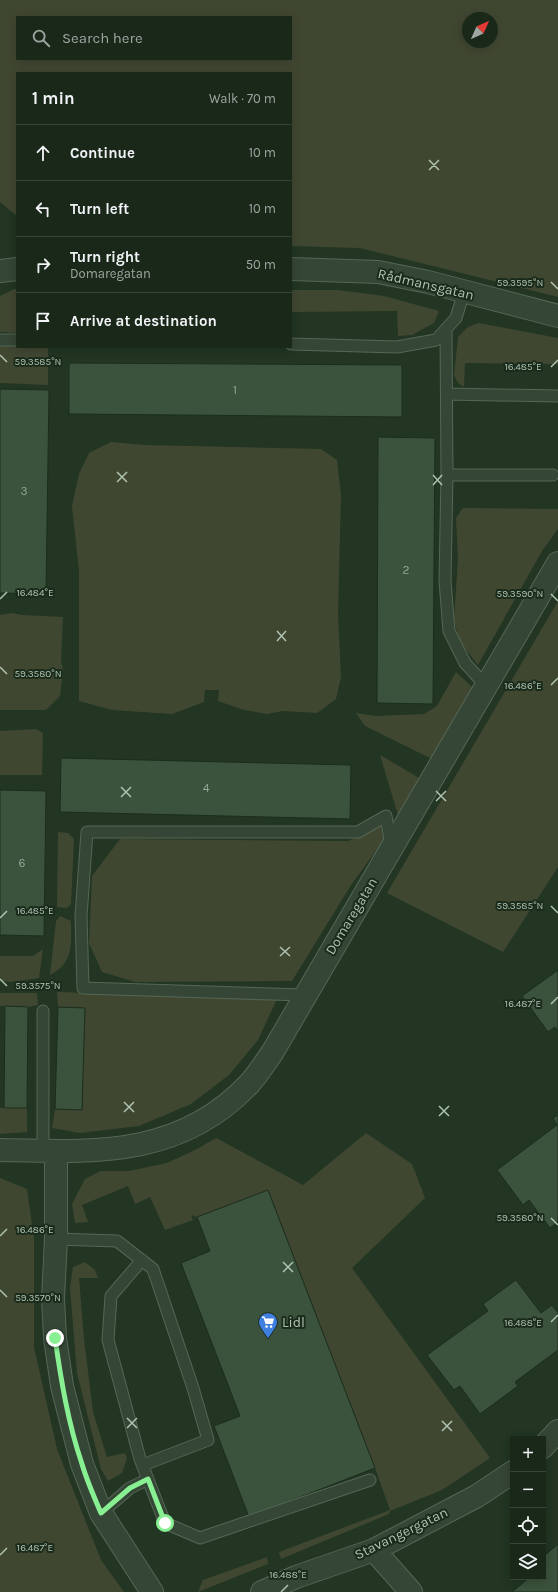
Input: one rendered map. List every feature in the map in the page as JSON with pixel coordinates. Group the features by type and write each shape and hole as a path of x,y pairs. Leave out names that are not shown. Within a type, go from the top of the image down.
{"street":[{"name":"Rådmansgatan","path":"292,269 378,272 428,282 558,316"},
{"path":"0,271 16,270"},
{"name":"Domaregatan","path":"0,1150 103,1151 140,1145 172,1136 200,1122 226,1106 251,1082 272,1053 304,995 487,687 558,563"},
{"path":"49,1151 56,1239 53,1298 55,1338 62,1386 82,1464 101,1513 152,1592"},
{"path":"546,1444 558,1431"},
{"name":"Stavangergatan","path":"262,1592 296,1577 374,1550 477,1496 510,1474"},
{"path":"374,1550 411,1592"}],"lane":[{"path":"292,344 397,347 436,340 456,318 464,292"},
{"path":"446,329 447,475 445,581 449,632 465,664 487,687"},
{"path":"0,340 16,340"},
{"path":"447,394 558,396"},
{"path":"447,475 553,475"},
{"path":"304,995 83,988 81,916 87,832 358,832 386,816 391,848"},
{"path":"43,1011 49,1151"},
{"path":"56,1239 117,1241 153,1269 193,1388 208,1440 143,1465"},
{"path":"142,1260 111,1296 108,1340 143,1465 165,1523 200,1538 370,1480"},
{"path":"101,1513 130,1488 148,1479"}],"green space":[{"path":"0,0 558,0 558,297 360,248 292,246 292,72 16,72 16,215 0,202"},
{"path":"16,289 16,333 0,332 0,296"},
{"path":"292,290 338,290 384,296 439,311 434,323 412,335 398,336 397,311 292,312"},
{"path":"479,323 558,338 558,364 465,363 464,387 458,383 454,375 458,337 468,327"},
{"path":"0,346 16,346 16,348 48,348 48,385 0,383"},
{"path":"111,442 145,445 321,449 337,460 341,495 338,613 341,677 336,699 317,713 283,711 267,714 244,710 218,701 219,690 205,690 204,702 172,714 112,710 79,701 79,571 72,506 79,474 89,453"},
{"path":"463,508 558,509 558,529 542,551 478,665 460,642 454,620 458,558 456,518"},
{"path":"558,601 558,867 503,952 387,893"},
{"path":"12,613 22,615 63,617 61,661 63,670 60,696 46,710 0,710 0,615"},
{"path":"456,672 473,688 432,759 365,726 356,713 376,716 424,714 437,706"},
{"path":"36,729 43,733 42,775 0,775 0,731"},
{"path":"380,755 421,779 398,815"},
{"path":"382,825 387,836 351,885 292,981 135,982 102,972 89,943 92,876 120,839 348,841"},
{"path":"58,832 68,833 74,839 71,904 67,908 57,907"},
{"path":"60,916 71,921 70,952 63,965 50,975 56,921"},
{"path":"43,949 39,978 11,982 0,981 0,956 33,956"},
{"path":"57,992 277,999 258,1040 229,1075 191,1104 139,1126 80,1133 52,1128 55,1109 82,1110 85,1008 58,1007"},
{"path":"0,993 37,993 38,1005 28,1007 0,1006"},
{"path":"0,1108 27,1108 27,1132 0,1134"},
{"path":"366,1133 412,1164 425,1198 352,1268 490,1458 442,1490 281,1559 279,1552 390,1510 268,1190 197,1217 191,1215 193,1220 165,1230 150,1197 135,1204 128,1186 82,1205 88,1222 75,1223 72,1204 85,1179 101,1171 129,1171 167,1163 216,1138 303,1185"},
{"path":"0,1178 27,1189 34,1238 34,1347 57,1449 101,1560 124,1592 0,1592"},
{"path":"85,1262 95,1270 98,1278 79,1278 84,1339 93,1412 107,1457 125,1453 127,1458 122,1473 108,1481 101,1469 77,1373 70,1288 73,1267"},
{"path":"267,1557 268,1564 198,1592 203,1580"}],"building":[{"path":"69,363 402,365 402,417 69,414"},
{"path":"0,389 49,390 46,594 0,593"},
{"path":"378,437 435,438 433,704 377,703"},
{"path":"61,758 351,765 350,819 60,812"},
{"path":"0,790 46,791 44,936 0,935"},
{"path":"558,970 558,1031 555,1027 548,1032 522,996"},
{"path":"5,1006 28,1007 27,1108 4,1108"},
{"path":"58,1007 85,1008 82,1110 55,1109"},
{"path":"558,1115 558,1222 550,1228 529,1200 523,1205 497,1170 557,1125 553,1118"},
{"name":"Lidl","path":"268,1190 375,1468 249,1517 214,1426 240,1416 181,1263 210,1251 197,1217"},
{"path":"516,1280 541,1313 552,1305 558,1313 558,1350 515,1382 518,1386 480,1414 460,1386 454,1390 427,1355 488,1311 483,1304"},
{"path":"558,1544 558,1592 512,1592 526,1580 546,1580 546,1554"}],"place":[{"name":"Lidl","path":"268,1339"}],"route":[{"path":"55,1338 62,1386 70,1420 82,1464 101,1513 130,1488 148,1479 165,1523"}]}
